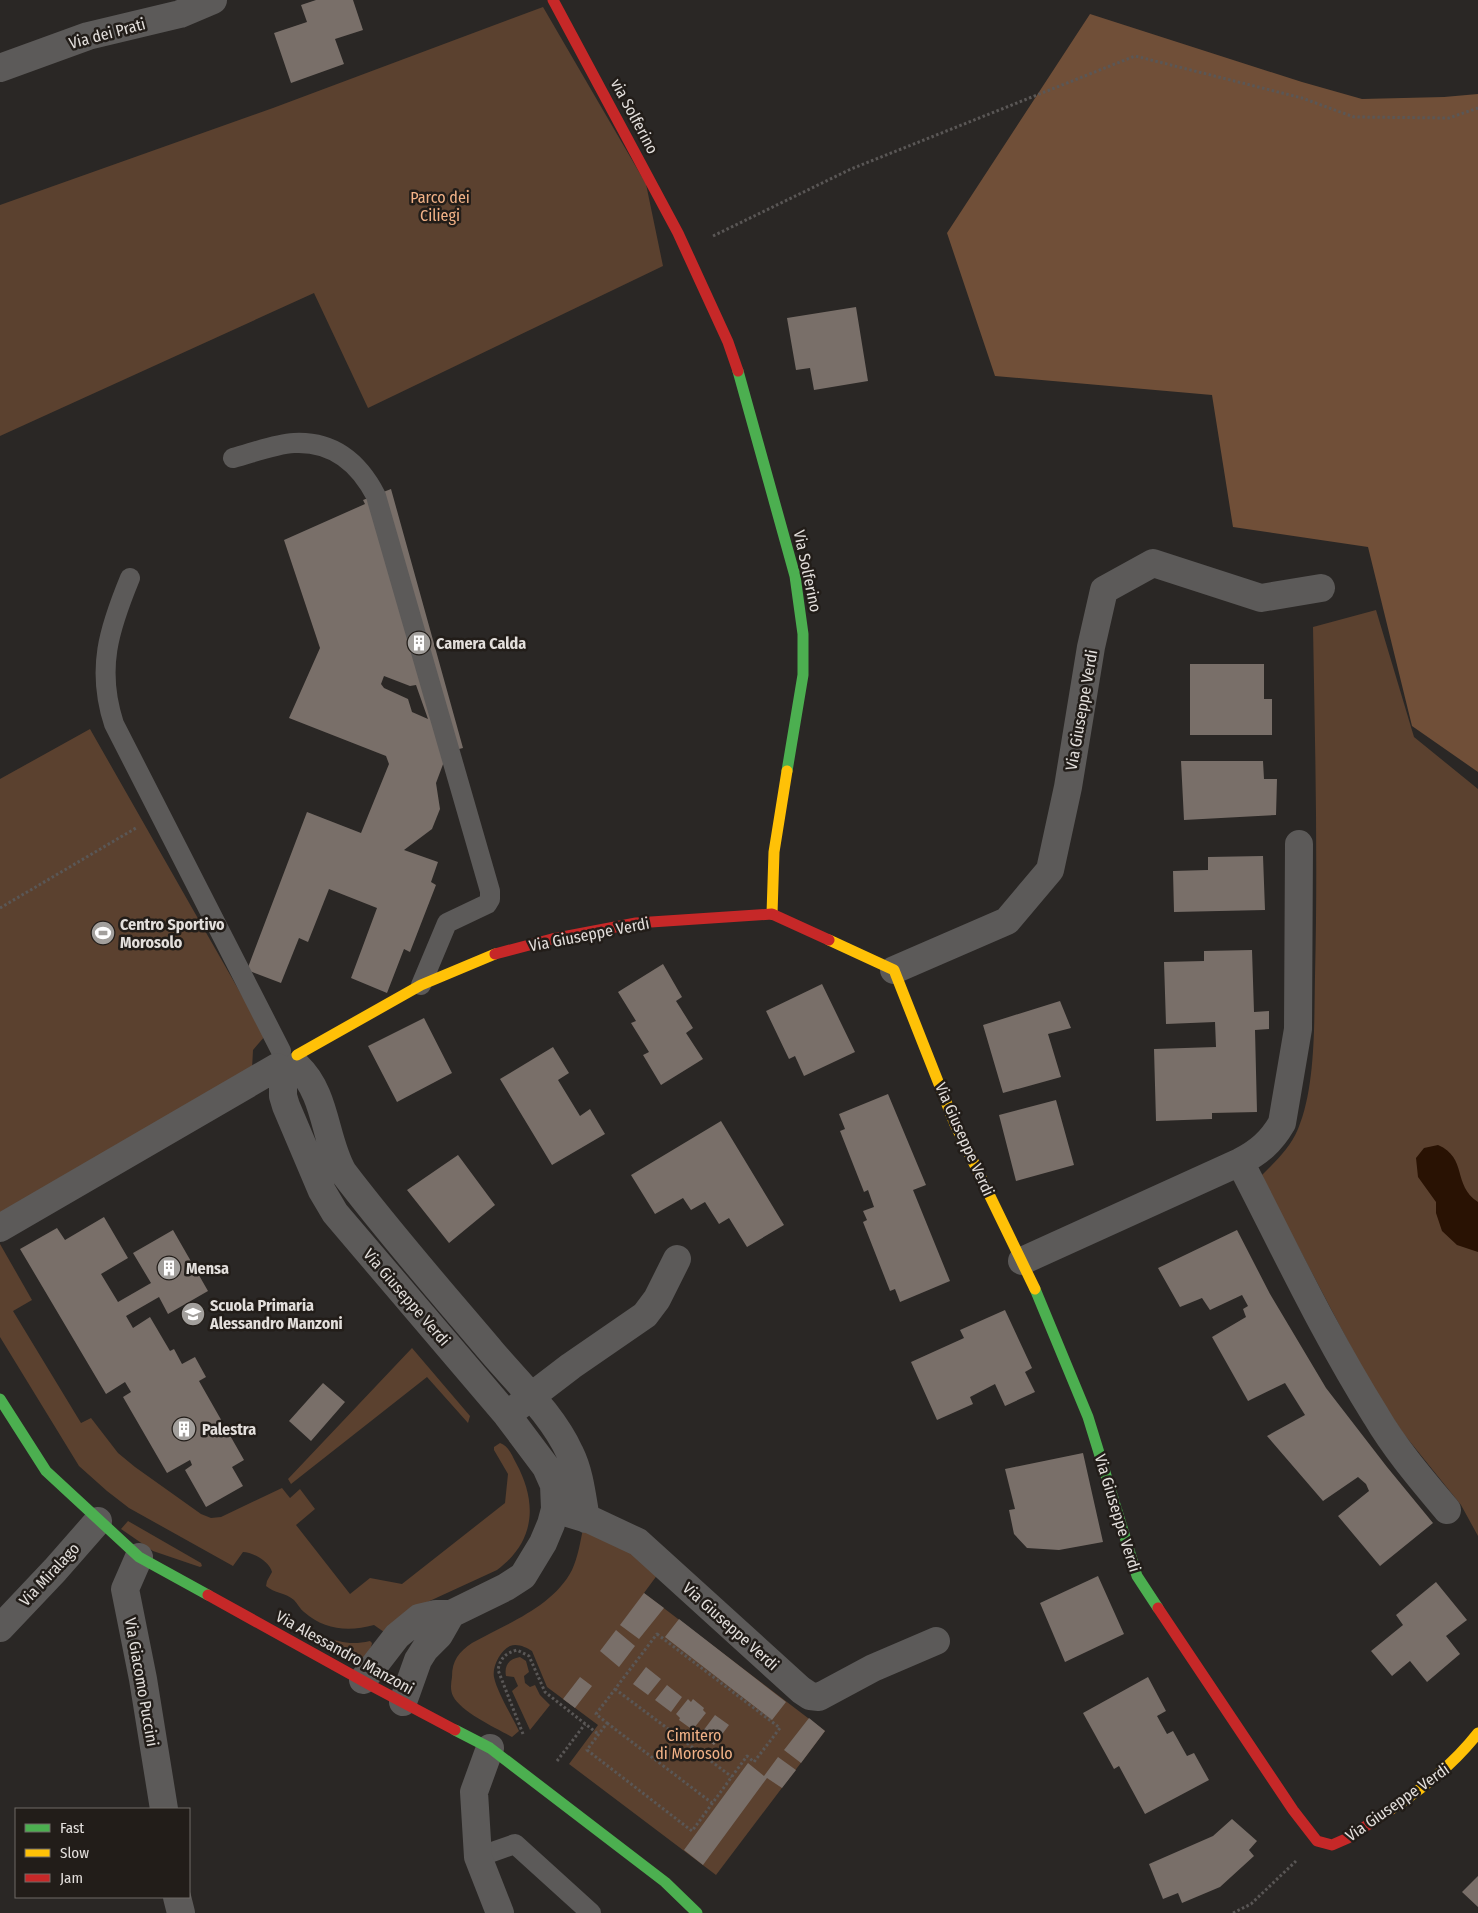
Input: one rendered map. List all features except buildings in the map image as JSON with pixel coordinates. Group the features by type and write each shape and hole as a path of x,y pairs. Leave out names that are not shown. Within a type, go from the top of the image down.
{"street":[{"name":"Via dei Prati","path":"0,68 88,36 180,14 213,0"},
{"name":"via Solferino","path":"553,0 668,212 686,249"},
{"name":"Via Solferino","path":"686,249 728,342 742,383 796,576 801,614 803,675 774,852 772,914"},
{"name":"Via Giuseppe Verdi","path":"894,970 1007,921 1050,870 1068,787 1091,646 1104,590 1153,563 1261,598 1322,588"},
{"path":"1022,1261 1256,1154 1276,1134 1282,1123 1298,1029 1299,844"},
{"name":"Via Giuseppe Verdi","path":"0,1228 421,984 485,958 580,934 636,923 772,914 894,970 954,1122 1022,1261 1088,1417 1137,1576 1293,1810 1317,1841 1332,1845 1348,1838 1446,1770 1478,1733"},
{"name":"Via Giuseppe Verdi","path":"287,1062 283,1096 328,1203 507,1415 551,1475 556,1496 555,1509 543,1544 523,1576 506,1587 451,1614"},
{"path":"287,1062 306,1074 315,1089 338,1164 359,1193 442,1295 544,1413 570,1452 577,1472 586,1519"},
{"path":"1240,1162 1344,1362 1376,1417 1398,1450 1446,1510"},
{"path":"507,1415 577,1362 645,1315 657,1299 677,1259"},
{"name":"Via Alessandro Manzoni","path":"0,1399 46,1471 139,1557 500,1756 665,1882 697,1913"},
{"name":"Via Giuseppe Verdi","path":"555,1509 586,1519 638,1542 801,1690 810,1696 820,1697 873,1668 936,1641"},
{"name":"Via Miralago","path":"0,1628 98,1521"},
{"name":"Via Giacomo Puccini","path":"139,1557 124,1589 143,1679 164,1808"},
{"path":"363,1680 388,1646 411,1624 427,1616 451,1614"},
{"path":"403,1702 418,1660 424,1649 439,1635 451,1614"},
{"path":"500,1756 474,1792 478,1857 500,1913"},
{"path":"177,1898 181,1913"}],"lane":[{"path":"233,458 292,443 311,443 329,448 350,461 367,478 376,496 490,891 490,899 487,904 447,924 421,984"},
{"path":"130,578 112,626 106,653 105,681 109,708 114,724 287,1062"},
{"path":"478,1857 515,1844 591,1913"}],"path":[{"path":"686,249 851,169 1135,56 1302,98 1354,117 1449,118 1478,108"},
{"path":"0,908 143,824"},
{"path":"607,1723 586,1750 692,1831 712,1804 732,1777 747,1756 754,1762 780,1728 657,1634 596,1714 712,1804"},
{"path":"500,1756 519,1748 523,1736 521,1725 498,1670 508,1653 517,1650 529,1656 545,1692 598,1734"},
{"path":"615,1689 732,1777"},
{"path":"539,1785 585,1724"},
{"path":"1233,1913 1251,1904 1317,1841"}],"green space":[{"name":"Parco dei Ciliegi","path":"543,7 646,184 663,266 368,408 314,293 0,436 0,205 273,108"},
{"path":"1376,610 1414,737 1478,789 1478,1536 1461,1505 1403,1433 1371,1385 1261,1176 1282,1154 1298,1129 1308,1094 1313,1054 1316,801 1313,627"},
{"name":"Centro Sportivo Morosolo","path":"90,729 265,1036 253,1050 252,1069 0,1216 0,779"},
{"path":"0,1244 32,1300 13,1311 81,1423 91,1418 118,1453 201,1514 211,1518 221,1517 282,1488 290,1498 300,1489 315,1509 296,1525 350,1594 370,1578 402,1584 505,1503 508,1474 494,1450 494,1447 500,1443 506,1446 512,1454 528,1493 529,1521 526,1534 519,1547 510,1559 497,1570 423,1604 384,1632 374,1625 346,1629 320,1623 303,1611 291,1598 266,1586 272,1572 271,1568 261,1558 243,1552 233,1566 129,1508 79,1466 0,1337"},
{"path":"412,1348 470,1416 468,1423 427,1377 291,1484 288,1479"},
{"path":"128,1521 201,1563 202,1566 200,1567 153,1551 121,1529"},
{"name":"Cimitero di Morosolo","path":"583,1529 615,1540 658,1574 644,1593 825,1731 716,1875 569,1764 598,1725 547,1687 532,1651 518,1645 510,1646 500,1655 494,1669 498,1690 519,1731 512,1737 471,1714 457,1702 452,1694 453,1666 460,1653 472,1643 528,1613 564,1583 572,1570"},
{"path":"321,1637 345,1642 370,1641 372,1643 367,1654 357,1662 319,1642 318,1640"},
{"path":"520,1657 526,1661 529,1672 524,1676 525,1683 530,1687 535,1685 540,1695 550,1705 530,1730 512,1691 518,1686 514,1677 506,1676 508,1663"}],"shaded area":[{"path":"1090,14 1302,82 1362,99 1444,97 1478,94 1478,772 1412,726 1368,547 1233,527 1212,395 995,376 947,233"},
{"path":"1438,1145 1447,1150 1453,1157 1465,1188 1478,1202 1478,1252 1457,1245 1442,1231 1436,1213 1436,1202 1418,1177 1416,1158 1424,1148"}],"traffic: fast":[{"path":"738,371 795,576 803,634 803,675 787,771"},
{"path":"1035,1289 1088,1417 1137,1576 1158,1608"},
{"path":"0,1399 46,1471 139,1557 208,1595"},
{"path":"455,1730 490,1748 665,1882 697,1913"}],"traffic: slow":[{"path":"772,914 774,852 787,771"},
{"path":"829,940 894,970 954,1122 1035,1289"},
{"path":"297,1055 421,985 495,954"},
{"path":"1390,1810 1437,1775 1478,1733"}],"traffic: jam":[{"path":"553,0 678,233 728,342 738,371"},
{"path":"495,954 552,939 636,923 772,914 829,940"},
{"path":"208,1595 455,1730"},
{"path":"1158,1608 1293,1810 1317,1841 1332,1845 1348,1838 1390,1810"}],"place":[{"name":"Camera Calda","path":"419,643"},
{"name":"Centro Sportivo Morosolo","path":"103,933"},
{"name":"Mensa","path":"169,1268"},
{"name":"Scuola Primaria Alessandro Manzoni","path":"193,1314"},
{"name":"Palestra","path":"184,1429"}]}
